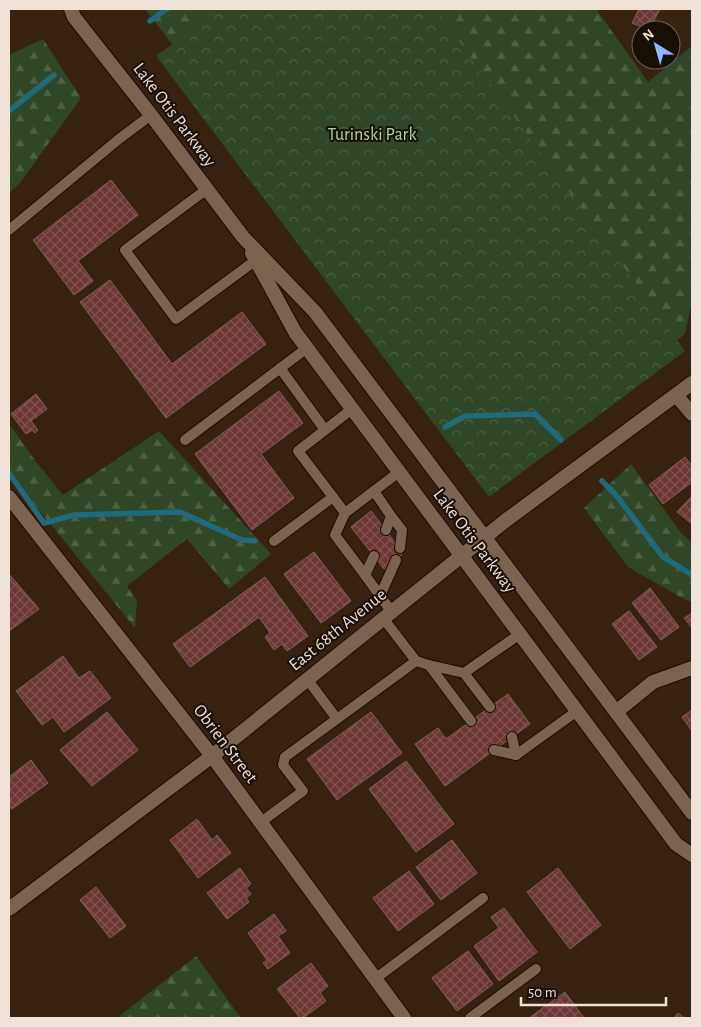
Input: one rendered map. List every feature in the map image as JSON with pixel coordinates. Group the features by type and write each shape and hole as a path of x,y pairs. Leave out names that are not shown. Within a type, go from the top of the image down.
{"main road":[{"name":"Lake Otis Parkway","path":"61,9 73,13 243,237 315,312 692,813"},
{"name":"Lake Otis Parkway","path":"243,237 295,332 676,844 692,855"},
{"name":"East 68th Avenue","path":"9,909 212,756 485,537 692,383"},
{"path":"676,395 692,414"},
{"name":"Obrien Street","path":"9,497 212,756 404,1018"},
{"path":"616,712 653,682 692,668"}],"lane":[{"path":"9,230 118,139 152,115"},
{"path":"207,189 125,250 176,319 256,260"},
{"path":"185,440 307,348"},
{"path":"280,368 325,430"},
{"path":"345,513 298,451 352,409"},
{"path":"399,472 345,513 335,535 380,596 387,614 416,661 464,673 490,707"},
{"path":"374,491 402,530 400,548"},
{"path":"274,541 333,497"},
{"path":"386,530 391,516"},
{"path":"365,575 374,556"},
{"path":"380,596 396,560"},
{"path":"464,673 520,634"},
{"path":"261,822 303,791 283,765 285,757 416,661"},
{"path":"429,664 471,721"},
{"path":"307,679 337,719"},
{"path":"494,750 516,755 577,711"},
{"path":"512,737 516,755"},
{"path":"375,979 483,898"},
{"path":"470,1018 536,969"}],"green space":[{"name":"Turinski Park","path":"145,9 596,9 631,58 631,70 639,70 648,82 663,70 681,70 681,55 692,46 692,300 685,334 501,476"},
{"name":"Turinski Park","path":"221,9 436,9 685,351 489,497 156,56"},
{"path":"43,39 81,98 20,183 9,193 9,55"},
{"path":"9,424 63,495 159,431 271,554 229,589 187,539 127,586 137,601 135,628 9,473"},
{"path":"631,464 681,533 692,543 692,602 628,567 584,508"},
{"path":"196,956 241,1018 117,1018"}],"building":[{"path":"639,9 660,9 654,20 634,20"},
{"path":"111,180 138,215 78,261 93,281 74,295 33,240"},
{"path":"110,280 172,364 242,312 266,344 166,418 80,302"},
{"path":"279,391 303,423 261,454 294,498 252,530 195,454"},
{"path":"36,394 47,409 31,421 38,430 35,433 32,430 26,434 11,414"},
{"path":"685,457 692,466 692,482 663,504 649,485"},
{"path":"692,496 692,524 677,512"},
{"path":"371,511 402,552 401,556 384,569 351,527"},
{"path":"314,552 351,601 321,623 284,574"},
{"path":"9,574 39,609 9,631"},
{"path":"265,577 308,636 287,651 282,644 274,650 265,637 270,633 259,617 190,667 173,644"},
{"path":"650,588 679,627 661,640 632,603"},
{"path":"629,611 657,647 639,660 612,624"},
{"path":"692,613 692,628 684,618"},
{"path":"63,656 79,678 90,671 111,698 64,732 53,717 42,725 16,691"},
{"path":"508,694 530,724 445,786 415,744 438,728 446,739"},
{"path":"692,710 692,731 682,717"},
{"path":"107,712 138,750 92,786 60,750"},
{"path":"371,712 402,753 337,800 307,759"},
{"path":"31,760 48,783 12,809 9,805 9,777"},
{"path":"406,761 454,824 416,852 369,789"},
{"path":"197,819 212,840 217,835 231,853 198,878 170,840"},
{"path":"452,840 477,873 441,900 416,867"},
{"path":"240,868 251,884 246,888 251,894 246,898 249,902 227,919 207,893"},
{"path":"558,868 601,925 570,949 527,892"},
{"path":"409,871 434,904 398,931 373,898"},
{"path":"96,887 126,926 110,938 80,900"},
{"path":"504,908 537,952 499,981 474,946 499,928 491,917"},
{"path":"274,914 286,931 278,936 290,953 268,969 263,963 267,960 248,933"},
{"path":"468,951 493,984 457,1011 432,978"},
{"path":"311,963 328,986 320,993 326,1001 303,1018 300,1018 277,989"},
{"path":"565,992 584,1018 529,1018"},
{"path":"678,1013 684,1018 674,1018"}],"waterway":[{"path":"150,21 167,9"},
{"path":"9,111 54,75"},
{"path":"445,427 465,416 535,414 561,440"},
{"path":"9,473 44,523 74,515 180,512 242,540 255,541"},
{"path":"602,481 616,495 663,557 692,575"}]}
